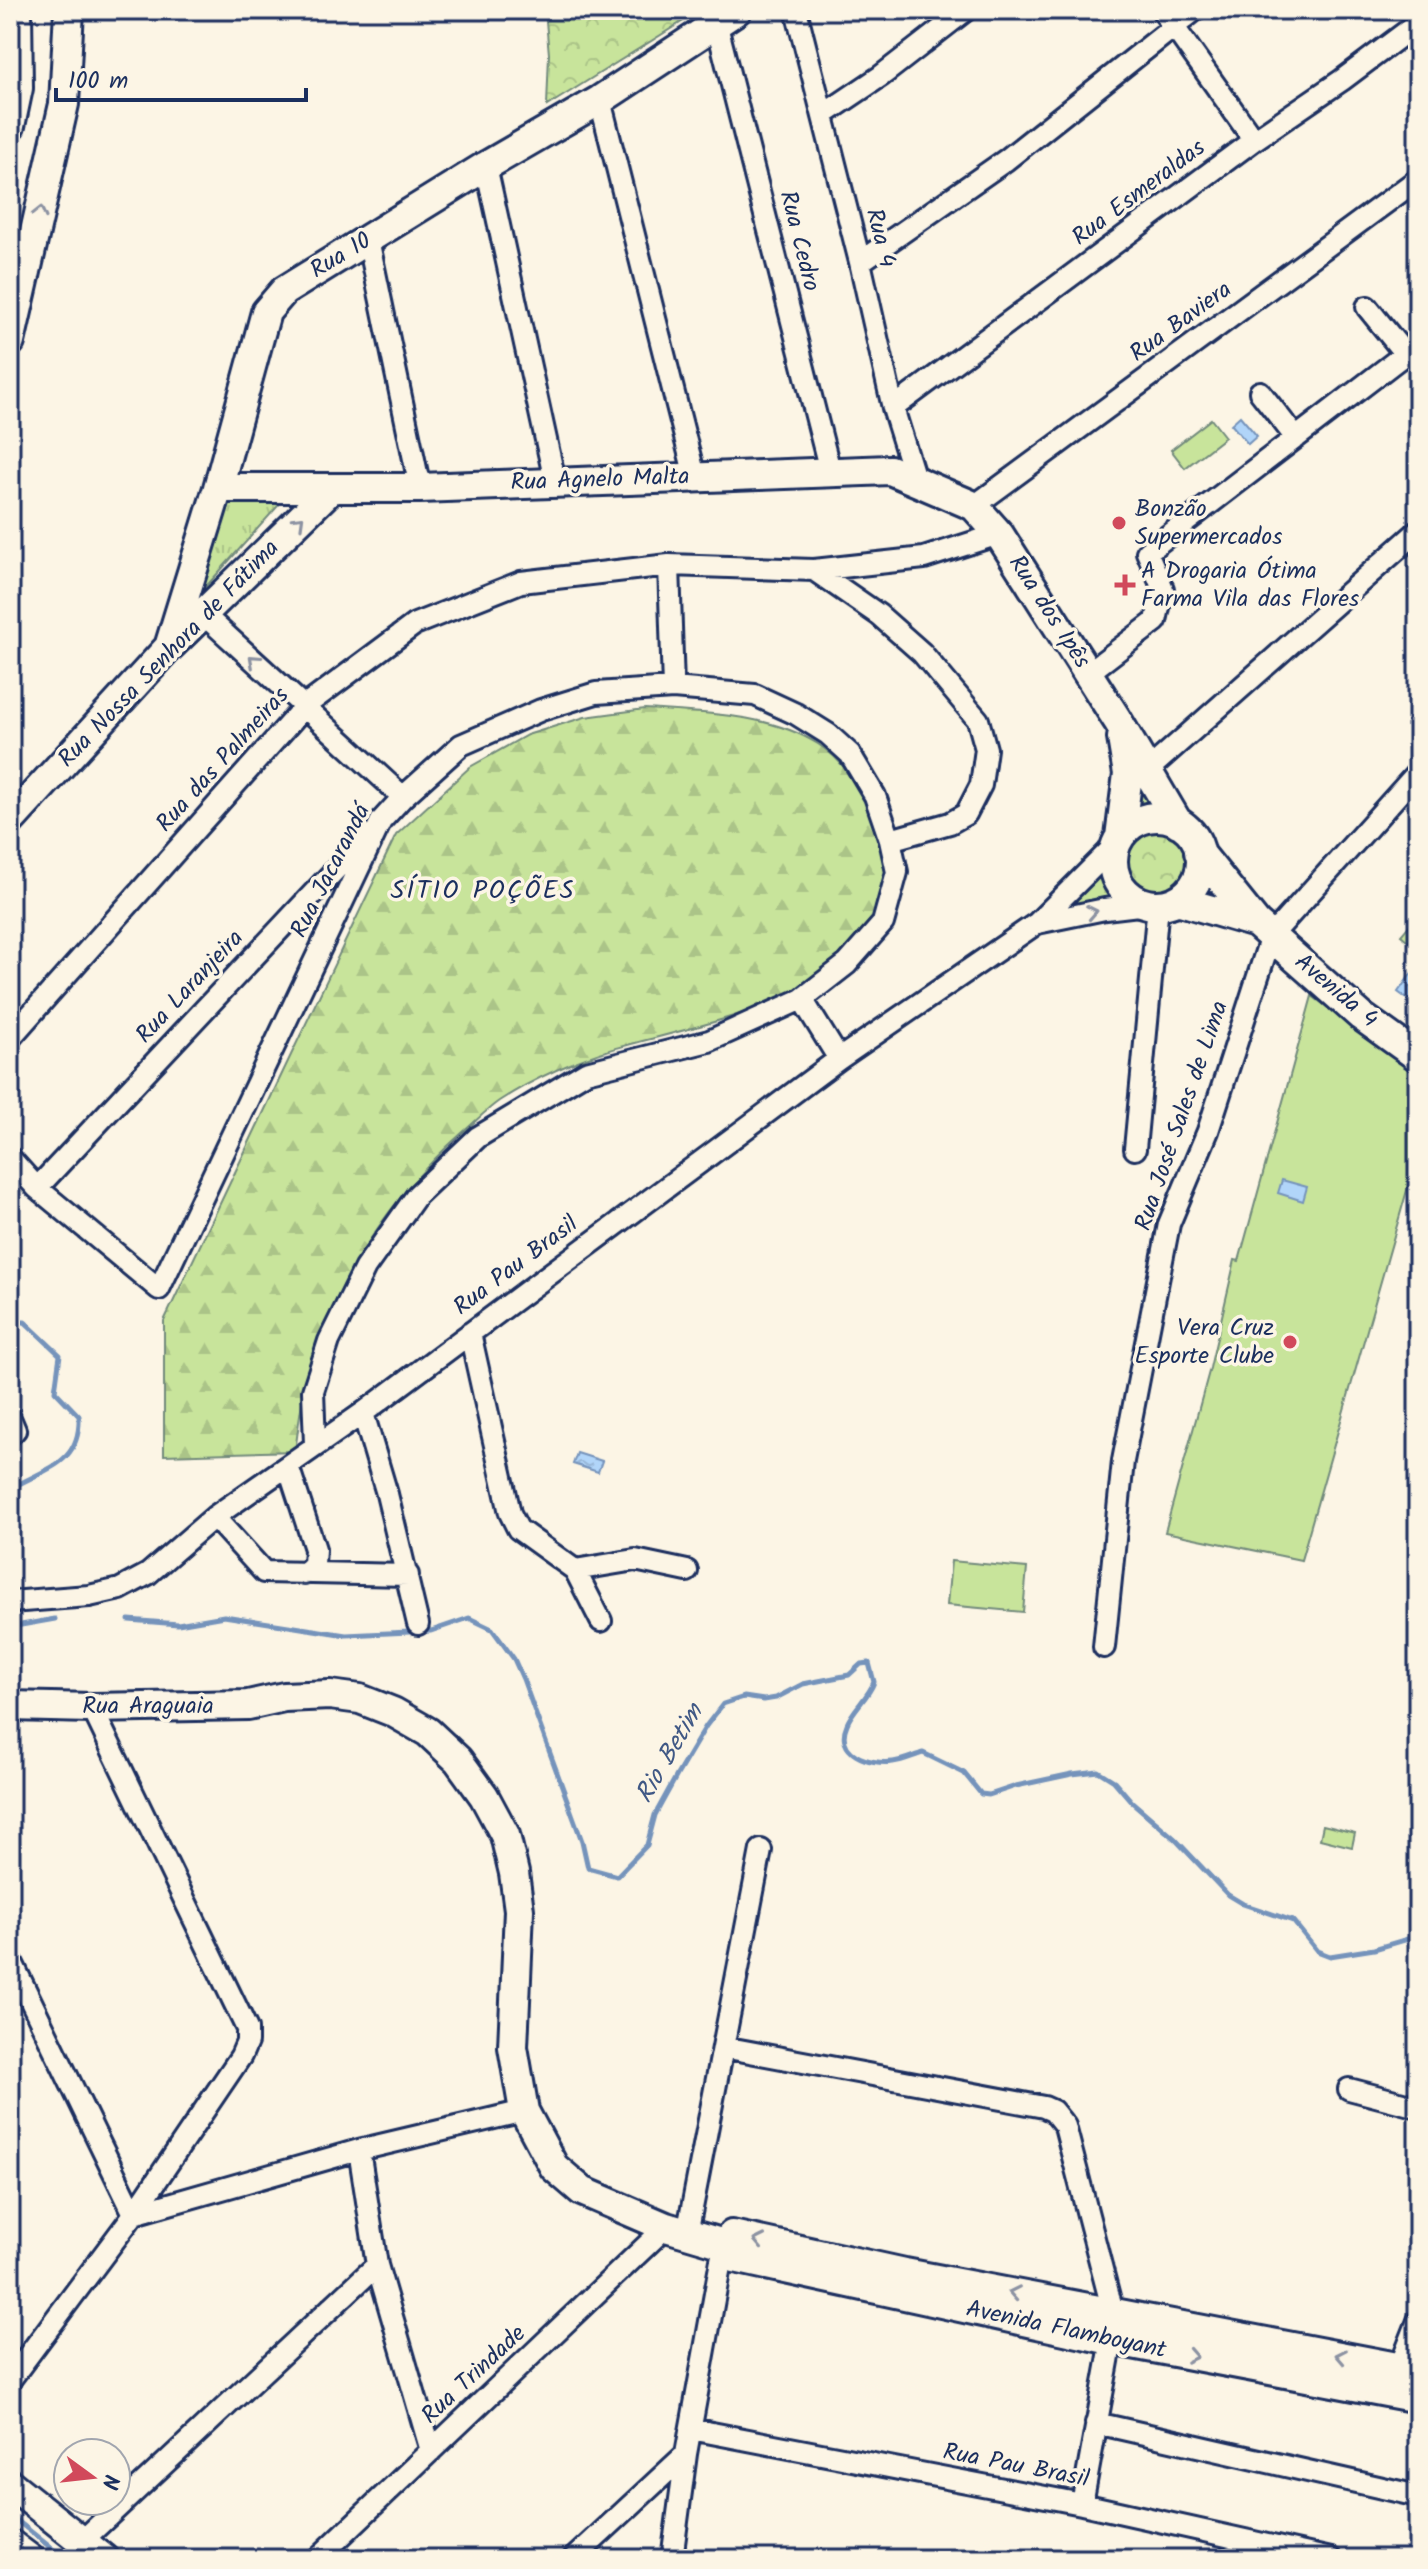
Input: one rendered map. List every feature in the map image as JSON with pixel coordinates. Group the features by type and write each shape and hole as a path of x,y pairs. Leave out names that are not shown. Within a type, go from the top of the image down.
{"street":[{"path":"10,126 18,88 17,10"},
{"path":"10,342 64,104 69,10"},
{"name":"Rua 4","path":"796,10 860,262 893,408 915,479"},
{"path":"823,115 881,76 966,10"},
{"path":"860,262 1006,160 1168,18 1195,10"},
{"name":"Rua 10","path":"169,647 218,488 266,312 284,291 486,166 600,100 723,14"},
{"name":"Rua Cedro","path":"723,14 830,471"},
{"path":"1168,18 1254,140"},
{"name":"Rua Esmeraldas","path":"893,408 1254,140 1418,23"},
{"path":"600,100 695,477"},
{"path":"486,166 555,481"},
{"name":"Rua Baviera","path":"974,506 1418,179"},
{"path":"368,239 420,488"},
{"path":"1088,673 1156,621 1163,589 1147,552 1412,349 1367,307"},
{"path":"1260,392 1296,438"},
{"name":"Rua Agnelo Malta","path":"218,488 420,488 890,470 974,506"},
{"name":"Rua Nossa Senhora de Fátima","path":"10,821 169,647 330,490"},
{"name":"Rua dos Ipês","path":"974,506 999,534 1118,721 1178,823"},
{"path":"1127,797 1131,785 1418,531"},
{"name":"Rua das Palmeiras","path":"10,1038 305,706 415,624 521,582 669,565 814,570 924,558 999,534"},
{"path":"669,565 673,688"},
{"path":"814,570 879,615 922,653 978,720 986,749 981,785 966,814 950,823 890,840"},
{"path":"203,614 403,797"},
{"name":"Rua Jacarandá","path":"37,1188 159,1289 381,821 461,745 541,710 596,693 673,688 755,695 796,714 828,734 850,754 875,796 897,872 883,923 847,964 802,999 709,1041 586,1072 478,1137 417,1195 365,1268 329,1341 313,1391 315,1444"},
{"name":"Rua dos Ipês","path":"1118,721 1127,762 1127,797 1118,840"},
{"path":"1263,929 1418,772"},
{"path":"1156,817 1178,823 1190,833 1199,852 1195,883 1161,903 1136,900 1118,882 1113,858 1118,840 1130,826 1142,819 1156,817"},
{"name":"Rua Laranjeira","path":"37,1188 381,821"},
{"name":"Rua Pau Brasil","path":"10,1602 89,1596 120,1589 148,1574 214,1517 363,1413 618,1220 839,1059 1037,923 1118,840"},
{"name":"Avenida 4","path":"1199,852 1263,929 1361,1016 1418,1057"},
{"path":"1135,1149 1161,903"},
{"name":"Avenida 4","path":"1161,903 1263,929"},
{"name":"Rua Pau Brasil","path":"1037,923 1105,909 1161,903"},
{"name":"Rua José Sales de Lima","path":"1104,1647 1123,1461 1169,1224 1208,1131 1263,929"},
{"path":"802,999 839,1059"},
{"path":"10,1158 37,1188"},
{"path":"470,1333 510,1513 518,1529 575,1570 601,1621"},
{"path":"363,1413 408,1575 418,1624"},
{"path":"10,1418 15,1430 10,1435"},
{"path":"288,1466 315,1549 314,1564 304,1574"},
{"path":"214,1517 264,1572 408,1575"},
{"path":"575,1570 627,1560 687,1571"},
{"name":"Rua Araguaia","path":"10,1688 247,1690 284,1697"},
{"name":"Rua Araguaia","path":"10,1706 248,1705 284,1697 330,1695 360,1699 428,1732 458,1760"},
{"path":"10,2379 134,2214 241,2056 247,2042 247,2029 92,1708"},
{"name":"Avenida Flamboyant","path":"458,1760 484,1796 505,1835 514,1873 519,1910 513,2047 524,2111 554,2167 582,2191 676,2231 724,2244"},
{"path":"676,2231 723,2047 761,1850"},
{"path":"10,1958 134,2214"},
{"path":"723,2047 1044,2107 1053,2111 1065,2126 1113,2312 1111,2340 1082,2504"},
{"path":"1349,2089 1418,2107"},
{"path":"134,2214 359,2150 524,2111"},
{"path":"359,2150 377,2265 431,2451"},
{"name":"Rua Trindade","path":"317,2559 431,2451 676,2231"},
{"name":"Avenida Flamboyant","path":"724,2244 732,2235 905,2273 1113,2312 1406,2382"},
{"path":"672,2559 686,2454 724,2244"},
{"name":"Avenida Flamboyant","path":"724,2244 730,2257 1111,2340 1406,2382"},
{"path":"10,2484 93,2550 377,2265"},
{"path":"1406,2382 1418,2321"},
{"path":"1096,2423 1418,2496"},
{"name":"Rua Pau Brasil","path":"691,2429 1082,2504 1331,2559"},
{"path":"573,2559 686,2454"},
{"path":"10,2544 30,2559"}],"green space":[{"path":"545,10 695,10 696,13 547,106 549,54"},
{"path":"1211,419 1225,437 1185,468 1171,450"},
{"path":"226,496 285,498 202,591"},
{"path":"645,709 756,720 799,734 831,754 852,778 868,806 888,867 884,901 872,924 838,964 791,994 702,1026 585,1058 541,1077 494,1105 412,1184 368,1242 350,1273 308,1373 295,1451 164,1455 164,1321 396,835 470,767 527,735 585,717"},
{"path":"1142,784 1168,813 1154,812 1131,821 1133,799"},
{"path":"1157,827 1181,837 1191,861 1181,885 1157,895 1133,885 1123,861 1133,837"},
{"path":"1105,864 1108,884 1122,899 1057,911"},
{"path":"1418,915 1418,949 1401,935"},
{"name":"Vera Cruz Esporte Clube","path":"1312,996 1418,1073 1418,1152 1301,1560 1165,1532 1210,1368 1235,1260 1239,1261"},
{"path":"951,1561 1027,1568 1023,1612 947,1605"},
{"path":"1323,1825 1355,1833 1352,1847 1320,1839"}],"water":[{"path":"1240,416 1257,436 1248,444 1231,424"},
{"path":"1414,970 1418,973 1418,990 1410,1001 1398,992"},
{"path":"1282,1180 1307,1187 1303,1201 1278,1193"},
{"path":"577,1453 602,1461 598,1472 573,1464"}],"waterway":[{"name":"Rio Betim","path":"10,1322 25,1322 60,1355 55,1391 79,1416 78,1432 67,1455 48,1470 10,1489"},
{"name":"Rio Betim","path":"129,1620 178,1624 224,1616 346,1635 431,1631 469,1618 492,1629 514,1659 523,1679 582,1841 588,1868 617,1876 647,1845 655,1815 706,1726 723,1704 744,1697 776,1698 803,1684 849,1675 861,1664 869,1663 874,1682 844,1734 850,1750 864,1759 874,1762 900,1761 923,1753 964,1773 981,1794 989,1795 1016,1786 1098,1771 1114,1781 1132,1802 1175,1839 1228,1895 1243,1904 1293,1921 1317,1951 1330,1956 1374,1949 1418,1936"},
{"name":"Rio Betim","path":"10,1627 55,1619"},
{"path":"10,2515 65,2559"}],"place":[{"name":"Bonzão Supermercados","path":"1119,523"},
{"name":"A Drogaria Ótima Farma Vila das Flores","path":"1125,585"},
{"name":"Vera Cruz Esporte Clube","path":"1290,1342"}],"district":[{"name":"SÍTIO POÇÕES","path":"483,891"}]}
